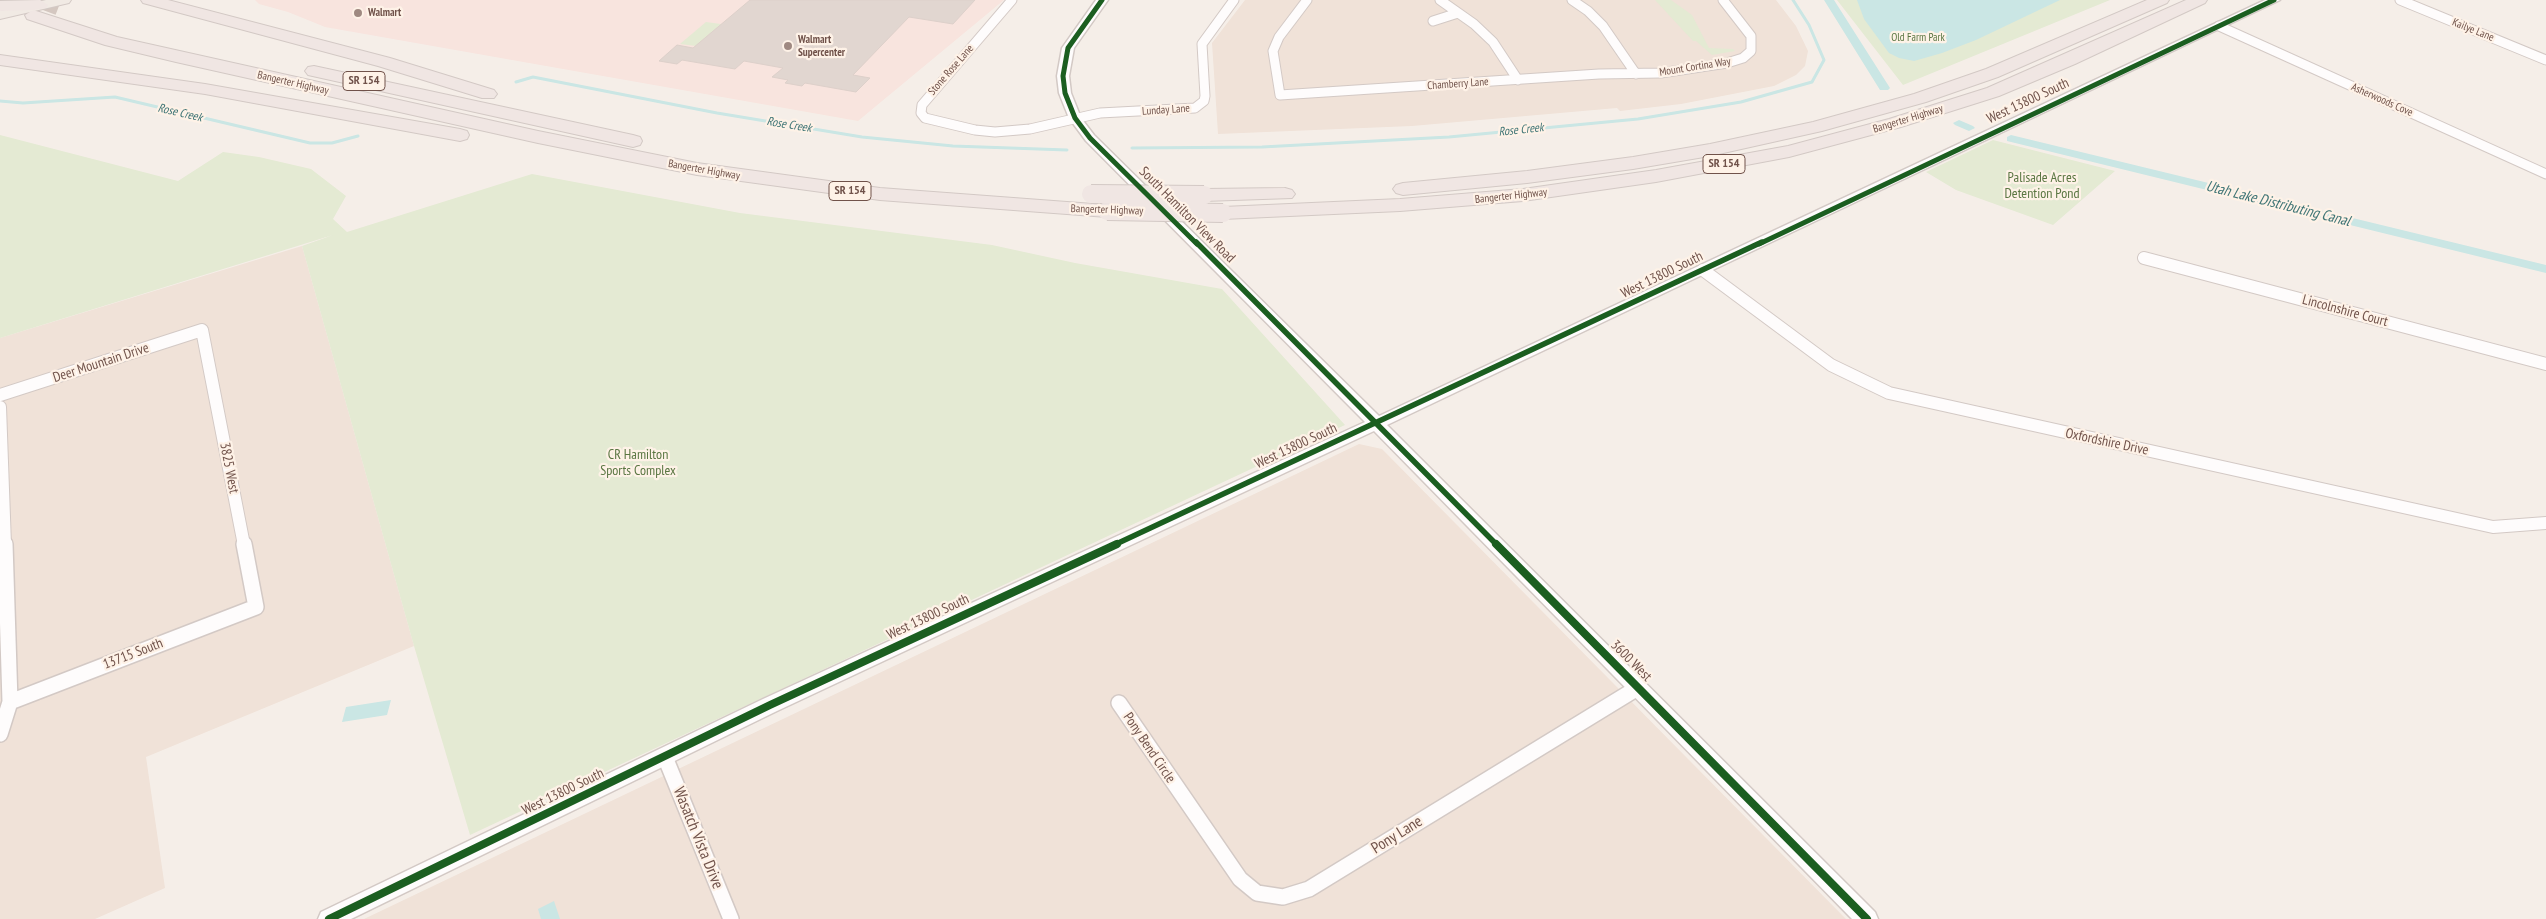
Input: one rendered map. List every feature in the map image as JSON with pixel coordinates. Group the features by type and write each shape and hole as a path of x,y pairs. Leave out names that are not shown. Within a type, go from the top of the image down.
{"highway":[{"path":"149,0 393,64 666,148"},
{"path":"208,0 220,11 254,27"},
{"name":"Bangerter Highway","path":"63,4 115,26 184,44 666,148 762,166 882,182 983,190 1204,196 1330,193 1472,183 1633,163 1746,143 1857,116 1957,86 2047,51 2161,0"},
{"name":"Bangerter Highway","path":"15,6 142,50 596,150 697,169 826,189 982,204 1107,211 1223,212 1400,206 1522,195 1664,175 1789,151 1895,124 1993,92 2077,57 2199,0"},
{"path":"0,54 25,63"},
{"path":"0,60 243,96 447,133 596,150"}],"main road":[{"path":"15,6 63,4"}],"street":[{"name":"Stone Rose Lane","path":"1012,0 932,91 922,105 923,115 928,120 948,125 995,132 1030,129 1075,118"},
{"name":"South Hamilton View Road","path":"1102,0 1068,48 1063,76 1065,93 1075,118 1090,138 1376,422"},
{"name":"Lunday Lane","path":"1075,118 1100,113 1188,110 1201,105 1205,96 1202,44 1234,0"},
{"name":"Chamberry Lane","path":"1307,0 1280,37 1273,51 1280,95 1599,74 1636,74"},
{"path":"1440,0 1474,24 1493,42 1518,80"},
{"path":"1572,0 1588,11 1603,26 1636,74"},
{"name":"Mount Cortina Way","path":"1636,74 1661,73 1744,58 1751,52 1751,36 1723,0"},
{"name":"West 13800 South","path":"329,919 788,697 1376,422 1509,362 2274,0"},
{"name":"Kailye Lane","path":"2400,0 2546,60"},
{"path":"1432,21 1458,12"},
{"name":"Asherwoods Cove","path":"2219,26 2546,174"},
{"name":"Lincolnshire Court","path":"2144,258 2546,364"},
{"name":"Oxfordshire Drive","path":"1703,270 1832,365 1889,394 2493,527 2546,523"},
{"name":"Deer Mountain Drive","path":"0,395 202,330"},
{"name":"3825 West","path":"202,330 256,607"},
{"path":"0,407 10,702 0,734"},
{"name":"3600 West","path":"1376,422 1867,919"},
{"name":"13715 South","path":"10,702 256,607"},
{"name":"Pony Lane","path":"1180,793 1233,871 1248,887 1270,897 1296,895 1639,687"},
{"name":"Pony Bend Circle","path":"1119,703 1180,793"},
{"name":"Wasatch Vista Drive","path":"665,757 731,919"}],"shaded area":[{"path":"255,0 1004,0 858,121 325,27 288,12 259,4"},
{"path":"1245,0 1776,0 1796,26 1808,51 1805,66 1796,75 1774,86 1681,104 1620,111 1617,108 1412,126 1218,134 1212,43"},
{"path":"302,246 414,646 146,757 165,888 95,919 0,919 0,338"},
{"path":"1359,444 1382,449 1846,919 364,919"}],"green space":[{"path":"1655,0 1671,0 1692,15 1709,48 1733,49 1735,51 1712,55 1696,41 1693,41"},
{"name":"Old Farm Park","path":"1837,0 2110,0 1903,85"},
{"path":"706,22 743,27 735,34 713,31 696,46 680,44"},
{"name":"CR Hamilton Sports Complex","path":"0,135 178,181 223,152 259,157 311,169 346,196 333,219 347,232 532,174 740,213 992,245 1075,263 1222,289 1345,425 470,835 414,646 302,246 333,235 0,338"},
{"name":"Palisade Acres Detention Pond","path":"1993,140 2115,171 2053,225 1956,190 1926,172"}],"water":[{"name":"Old Farm Park","path":"1857,0 2060,0 1976,40 1914,61 1899,58 1889,53 1864,19"},
{"path":"391,700 387,715 342,722 346,707"},
{"path":"554,901 560,919 541,919 538,909"}],"building":[{"name":"Walmart Supercenter","path":"750,0 975,0 953,24 909,17 853,75 870,78 856,92 805,83 802,86 785,83 788,80 772,77 783,68 744,61 735,69 682,60 677,64 659,61 677,45 693,48"}],"waterway":[{"name":"Rose Creek","path":"1132,148 1262,147 1449,137 1638,119 1741,102 1812,82 1824,60 1809,25 1793,0"},
{"name":"Utah Lake Distributing Canal","path":"1829,0 1884,88"},
{"name":"Rose Creek","path":"516,82 533,77 717,113 862,137 953,146 1067,150"},
{"name":"Rose Creek","path":"0,101 23,103 115,97 310,143 332,143 358,136"},
{"name":"Utah Lake Distributing Canal","path":"1959,123 1969,128"},
{"name":"Utah Lake Distributing Canal","path":"2011,139 2546,269"}],"tunnel":[{"path":"42,0 63,8"}],"cycle path":[{"path":"1102,0 1068,48 1063,76 1065,93 1075,118 1090,138 1260,306 1867,919"},
{"path":"329,919 770,705 1509,362 2274,0"}],"place":[{"name":"Walmart","path":"358,13"},
{"name":"Walmart Supercenter","path":"788,46"}]}
